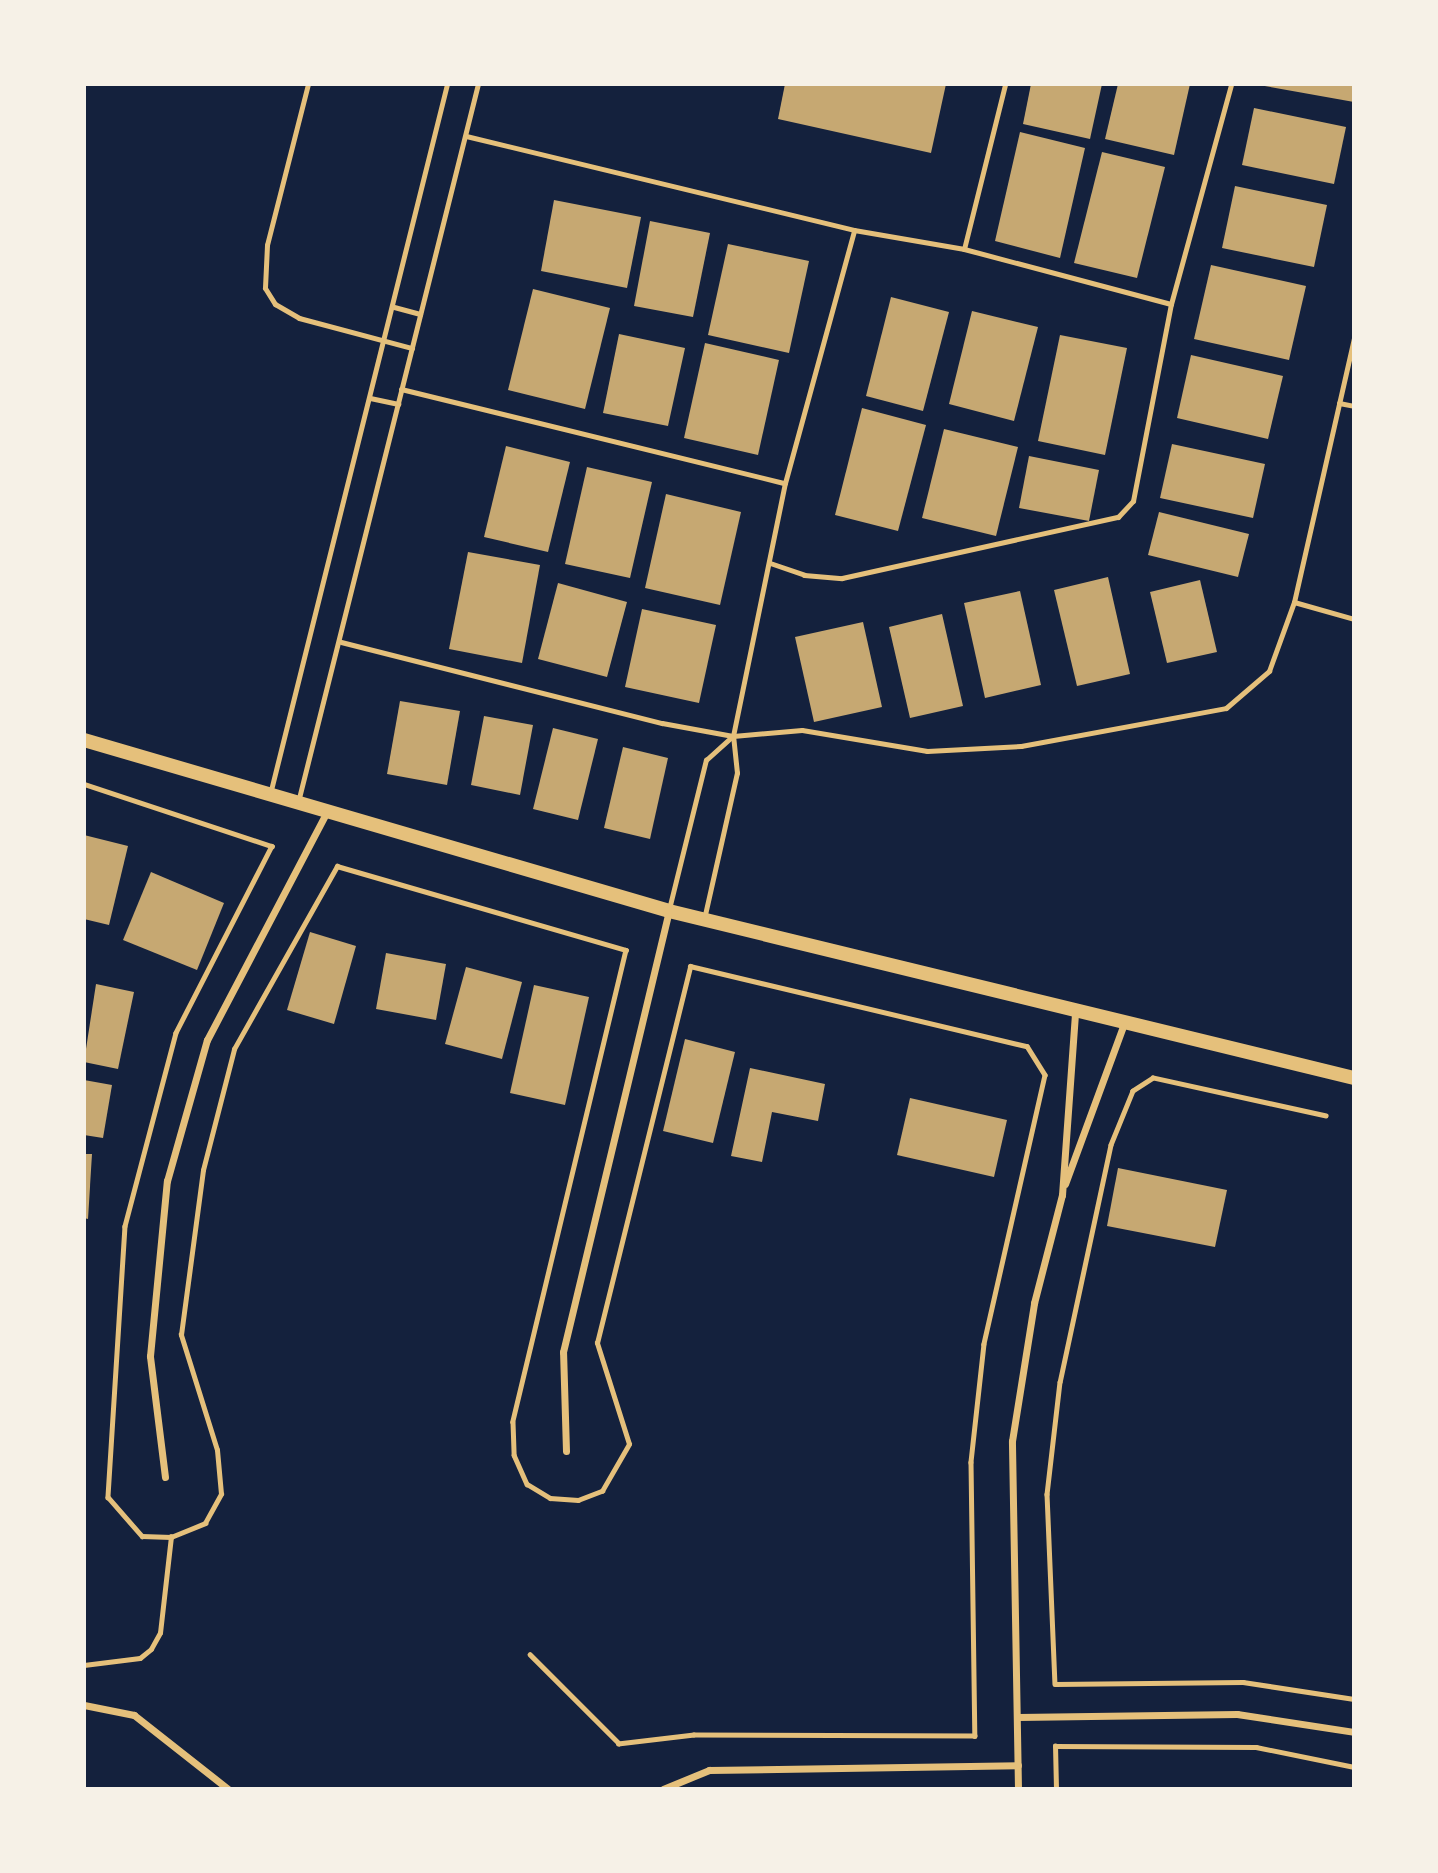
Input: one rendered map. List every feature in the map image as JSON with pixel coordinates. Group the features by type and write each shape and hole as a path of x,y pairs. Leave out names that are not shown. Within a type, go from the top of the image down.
{"main road":[{"path":"84,740 270,793 326,813 669,911 1075,1015 1354,1078"}],"street":[{"path":"165,1477 150,1356 167,1181 207,1040 326,813"},
{"path":"566,1451 563,1352 669,911"},
{"path":"1062,1195 1075,1015"},
{"path":"1018,1789 1012,1441 1034,1303 1062,1195 1123,1026"},
{"path":"84,1705 134,1715 228,1789"},
{"path":"1018,1717 1237,1714 1354,1732"},
{"path":"663,1789 709,1770 1018,1765"}],"lane":[{"path":"308,84 267,245 265,288 275,304 299,318 412,348"},
{"path":"270,793 394,307 447,84"},
{"path":"298,802 341,642 478,84"},
{"path":"964,249 1005,84"},
{"path":"770,563 804,575 842,578 1118,517 1133,501 1171,304 1231,84"},
{"path":"466,136 854,230 964,249 1171,304"},
{"path":"704,920 737,774 733,736 785,483 854,230"},
{"path":"394,307 420,314"},
{"path":"341,642 733,736 802,730 927,751 1021,746 1171,723 1226,708 1269,671 1294,601 1354,338"},
{"path":"401,389 785,483"},
{"path":"370,398 398,404"},
{"path":"1339,402 1354,406"},
{"path":"1294,601 1354,619"},
{"path":"669,911 706,760 733,736"}],"path":[{"path":"84,784 272,846 176,1033 125,1226 108,1497 142,1536 171,1537 205,1523 221,1494 216,1450 181,1335 202,1170 234,1049 337,866 626,950 513,1422 514,1455 527,1484 550,1498 578,1500 602,1491 629,1444 597,1343 690,966 1027,1046 1045,1075 984,1344 971,1462 975,1736 694,1735 619,1744 530,1655"},
{"path":"1326,1116 1153,1078 1133,1091 1111,1145 1060,1382 1047,1494 1055,1684 1251,1682 1354,1699"},
{"path":"84,1665 140,1658 150,1649 160,1633 171,1537"},
{"path":"1056,1789 1055,1746 1256,1747 1354,1767"}],"building":[{"path":"785,84 946,84 931,153 778,119"},
{"path":"1031,84 1102,84 1090,139 1023,124"},
{"path":"1118,84 1190,84 1174,155 1105,139"},
{"path":"1354,84 1354,102 1259,85"},
{"path":"1254,108 1346,127 1334,184 1242,165"},
{"path":"1020,132 1085,148 1060,258 995,241"},
{"path":"1102,152 1165,167 1137,278 1074,263"},
{"path":"1235,186 1327,205 1314,267 1222,248"},
{"path":"554,200 641,217 627,288 541,271"},
{"path":"650,221 710,233 693,317 634,306"},
{"path":"728,244 809,261 789,353 708,335"},
{"path":"1211,265 1306,286 1289,360 1194,339"},
{"path":"533,289 610,308 585,409 508,390"},
{"path":"891,297 949,312 923,411 866,396"},
{"path":"972,311 1038,327 1014,421 949,404"},
{"path":"619,334 685,348 668,426 603,413"},
{"path":"1060,335 1127,348 1105,455 1038,441"},
{"path":"705,343 779,360 758,455 684,438"},
{"path":"1191,355 1283,376 1268,439 1177,418"},
{"path":"862,408 926,425 898,531 835,515"},
{"path":"944,429 1018,447 996,536 922,518"},
{"path":"1172,444 1265,464 1253,518 1160,498"},
{"path":"506,446 570,462 548,552 484,537"},
{"path":"1029,456 1099,470 1089,521 1019,508"},
{"path":"587,467 652,482 630,578 565,564"},
{"path":"666,494 741,512 720,605 645,588"},
{"path":"1159,512 1249,534 1238,577 1148,555"},
{"path":"468,552 540,565 522,663 449,649"},
{"path":"1108,577 1130,674 1077,686 1054,590"},
{"path":"1200,580 1217,652 1167,663 1150,592"},
{"path":"558,583 627,602 607,677 538,659"},
{"path":"1020,591 1041,685 985,698 964,603"},
{"path":"642,609 716,625 699,703 625,687"},
{"path":"942,614 963,706 910,718 889,627"},
{"path":"863,622 882,707 814,722 795,637"},
{"path":"400,701 460,711 447,785 387,774"},
{"path":"484,716 533,725 520,795 471,785"},
{"path":"553,728 598,739 578,820 533,809"},
{"path":"623,747 668,758 650,839 604,828"},
{"path":"84,835 128,846 109,925 84,919"},
{"path":"151,872 224,903 197,970 123,940"},
{"path":"310,932 356,946 334,1024 287,1010"},
{"path":"386,953 446,964 436,1020 376,1009"},
{"path":"466,967 522,982 502,1059 445,1044"},
{"path":"96,984 134,992 118,1069 84,1062"},
{"path":"534,985 589,997 565,1105 510,1093"},
{"path":"685,1039 735,1052 713,1143 663,1131"},
{"path":"750,1068 825,1084 818,1121 772,1112 762,1162 731,1156"},
{"path":"84,1080 112,1085 103,1138 84,1135"},
{"path":"910,1098 1007,1120 994,1177 897,1155"},
{"path":"84,1154 92,1154 88,1219 84,1218"},
{"path":"1118,1168 1227,1190 1215,1247 1107,1226"}]}
